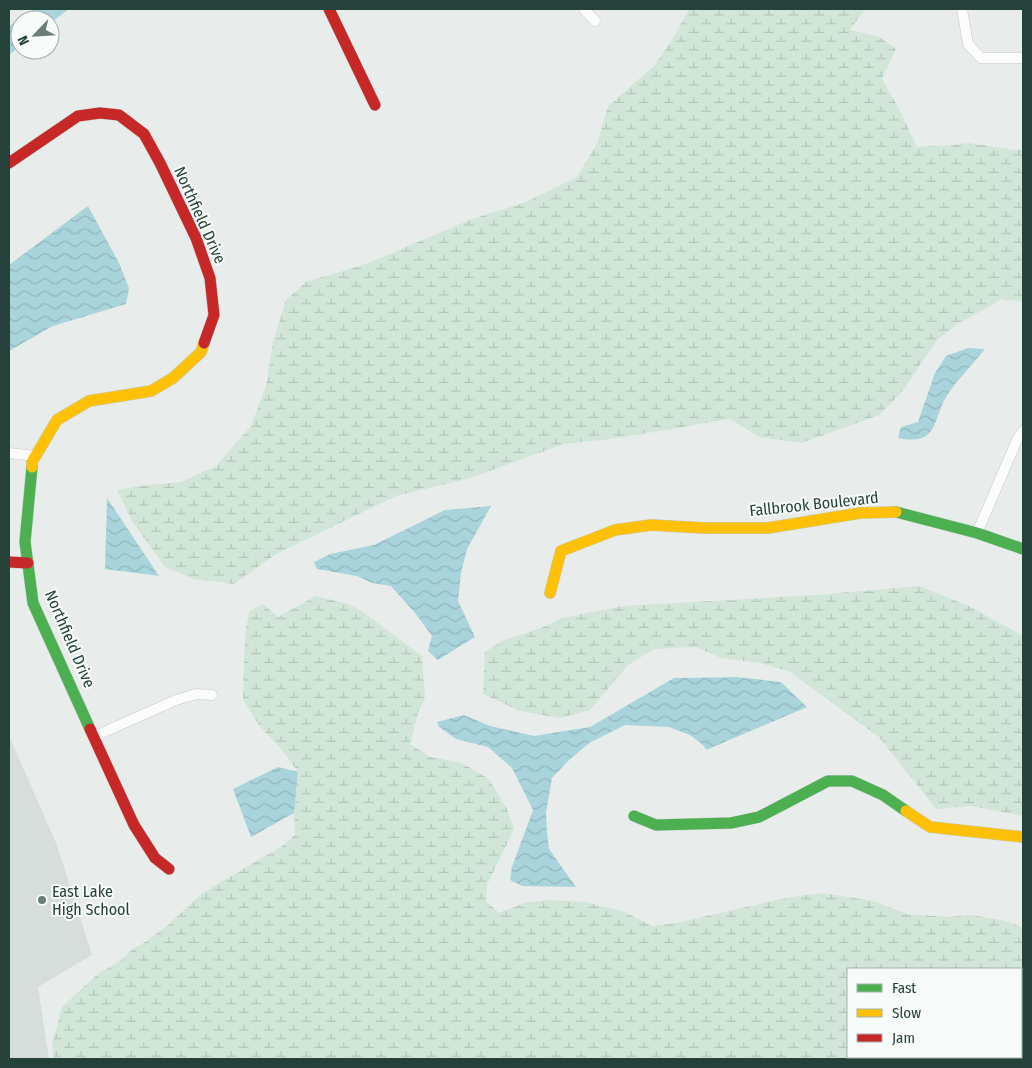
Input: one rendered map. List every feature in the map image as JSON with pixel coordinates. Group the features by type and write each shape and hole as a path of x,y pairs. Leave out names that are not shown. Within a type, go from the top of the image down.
{"street":[{"path":"329,9 375,105"},
{"path":"584,9 595,21"},
{"path":"962,9 968,44 981,58 1023,58"},
{"name":"Northfield Drive","path":"9,163 78,116 100,112 119,115 144,134 196,238 210,278 214,315 201,352 174,378 152,391 89,401 57,420 32,462 25,542 33,603 134,825 155,858 168,869"},
{"path":"977,533 1017,440 1023,431"},
{"path":"9,453 35,456"},
{"name":"Fallbrook Boulevard","path":"550,593 561,551 615,530 650,525 704,528 768,528 860,513 895,512 977,533 1023,549"},
{"path":"9,562 28,563"},
{"path":"95,736 176,700 196,694 212,695"},
{"path":"634,816 656,825 731,823 759,817 828,781 852,781 883,795 930,827 1023,837"}],"shaded area":[{"name":"East Lake High School","path":"9,736 57,845 92,955 38,987 49,1059 9,1059"}],"green space":[{"path":"689,9 865,9 850,30 879,37 896,49 882,79 917,147 969,143 1015,150 1023,149 1023,302 1002,299 958,324 937,340 902,392 879,415 802,443 759,437 730,419 618,438 564,444 467,479 396,496 276,554 234,584 194,579 165,567 132,521 117,490 181,482 216,466 251,426 266,386 273,342 286,300 306,282 366,264 472,219 526,202 577,177 597,144 608,106 654,66 672,40"},
{"path":"919,586 969,606 1023,636 1023,816 972,806 936,809 879,737 790,672 760,663 721,658 696,647 654,649 628,665 590,710 560,718 520,711 483,694 485,652 502,641 541,628 562,618 622,606 816,595"},
{"path":"316,596 348,604 360,610 422,656 425,699 419,710 410,744 431,757 462,763 489,779 507,809 514,829 487,885 486,901 499,913 524,903 548,900 586,902 625,912 652,926 676,923 791,897 823,893 873,901 907,914 949,917 971,915 1007,921 1023,928 1023,1059 54,1059 52,1045 62,1007 98,974 120,961 134,948 168,925 199,896 281,847 295,835 294,809 298,772 282,750 258,724 243,699 245,636 249,611 263,604 278,617"}],"water":[{"path":"69,9 60,16 60,10 33,10"},
{"path":"10,25 9,55 9,26"},
{"path":"88,206 119,263 129,288 126,304 53,326 9,351 9,265"},
{"path":"968,348 985,349 946,397 932,430 920,438 911,440 898,438 901,427 918,422 935,373 946,356"},
{"path":"107,498 159,576 105,569"},
{"path":"491,506 467,549 461,573 458,601 475,637 438,660 428,651 432,636 391,586 372,583 357,576 317,569 314,562 330,554 374,545 445,510"},
{"path":"736,677 781,682 807,707 706,750 704,746 690,735 669,727 625,725 589,743 552,778 546,813 549,849 576,887 522,886 510,880 512,867 533,810 512,768 488,747 456,739 439,727 437,722 464,715 490,726 534,736 590,727 674,678"},
{"path":"278,767 298,772 294,813 251,837 233,789"}],"traffic: fast":[{"path":"32,467 25,542 33,603 90,729"},
{"path":"896,512 977,533 1023,549"},
{"path":"634,816 656,825 731,823 759,817 828,781 852,781 883,795 906,811"}],"traffic: slow":[{"path":"32,467 32,462 57,420 89,401 151,391 173,378 201,352 204,343"},
{"path":"550,593 561,551 615,530 651,525 704,528 768,528 860,513 896,512"},
{"path":"906,811 930,827 1023,837"}],"traffic: jam":[{"path":"329,9 375,105"},
{"path":"9,163 78,116 100,113 119,115 144,134 196,238 210,278 214,315 204,343"},
{"path":"9,562 28,563"},
{"path":"90,729 134,825 155,858 169,869"}],"place":[{"name":"East Lake High School","path":"42,900"}]}
